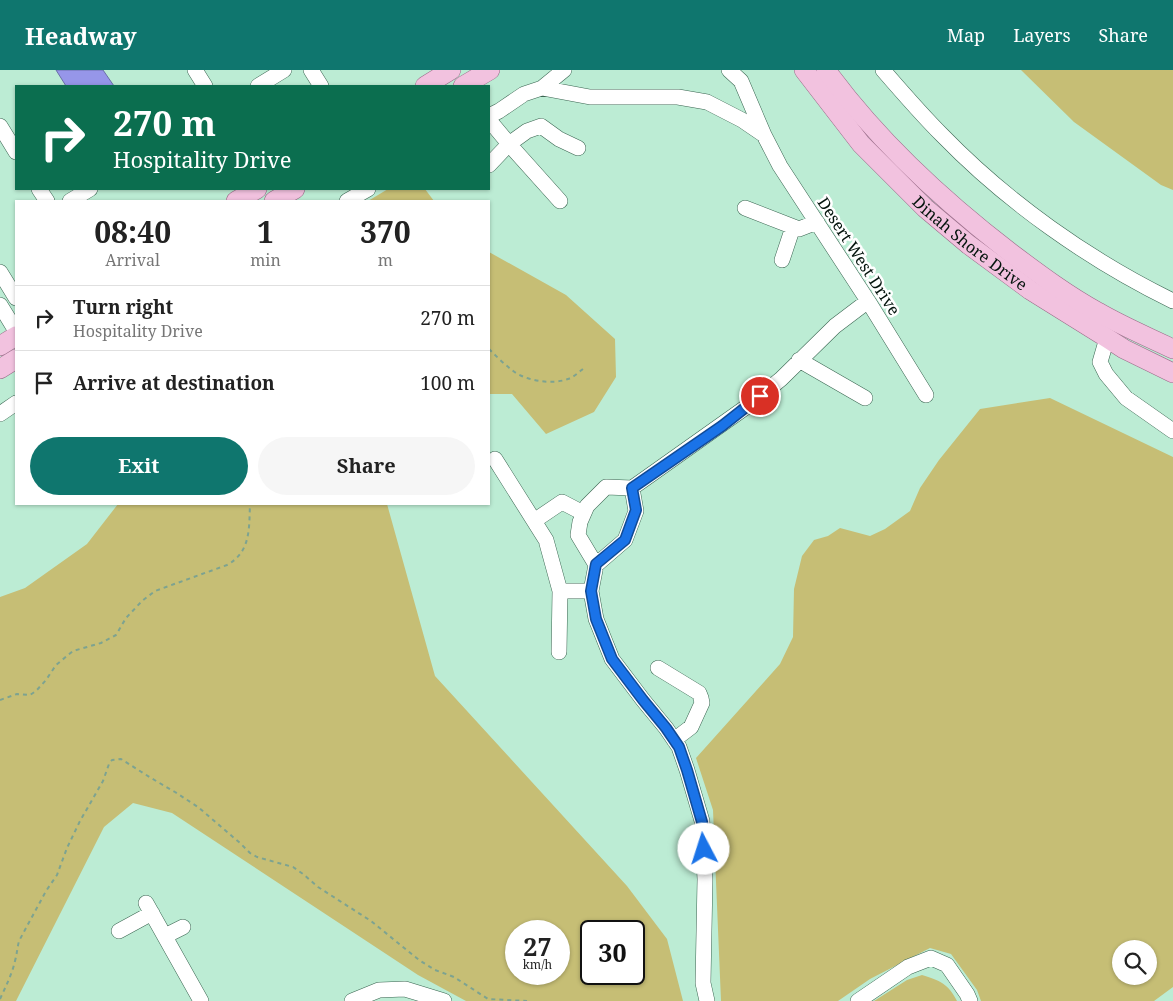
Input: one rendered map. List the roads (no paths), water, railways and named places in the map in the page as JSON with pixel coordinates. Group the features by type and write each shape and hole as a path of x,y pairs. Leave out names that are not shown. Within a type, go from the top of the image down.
{"main road":[{"path":"427,85 451,70"},
{"path":"465,85 490,70"},
{"name":"Dinah Shore Drive","path":"804,70 861,144 925,208 969,245 1030,290 1124,349 1173,373"},
{"name":"Dinah Shore Drive","path":"826,70 884,140 935,191 990,237 1044,279 1098,312 1173,349"},
{"path":"238,200 255,190"},
{"path":"276,200 293,190"},
{"path":"0,346 15,337"},
{"path":"0,369 15,360"}],"street":[{"path":"196,70 204,85"},
{"path":"260,85 284,70"},
{"path":"311,70 320,85"},
{"path":"490,117 524,94 542,88 564,70"},
{"name":"Desert West Drive","path":"729,70 741,81 764,135 780,166 868,301 926,395"},
{"path":"883,70 942,136 1011,198 1070,241 1114,269 1173,301"},
{"name":"Desert West Drive","path":"542,88 590,97 678,97 707,102 742,120 764,135"},
{"path":"490,119 509,144 560,201"},
{"path":"0,126 15,150"},
{"path":"490,164 509,144 527,131 541,126 558,139 578,148"},
{"path":"72,200 88,190"},
{"path":"349,200 366,190"},
{"path":"745,208 799,229 816,222"},
{"path":"782,260 793,227"},
{"path":"0,272 15,296"},
{"path":"596,564 578,535 580,522 587,506 606,487 632,488 749,405 780,379 835,326 868,301"},
{"path":"0,305 15,329"},
{"path":"1107,338 1100,362 1106,374 1126,398 1173,431"},
{"path":"800,360 865,398"},
{"path":"0,414 15,404"},
{"path":"494,459 546,540 560,591 559,652"},
{"path":"632,488 636,510 625,540 596,564 591,591 596,619 612,659 679,747 702,822 705,879 704,983 706,1001"},
{"path":"534,521 562,502 584,513"},
{"path":"560,591 591,591"},
{"path":"658,668 699,693 701,698 702,703 691,727 674,740"},
{"path":"119,931 149,908 201,1001"},
{"path":"165,936 183,927"},
{"path":"858,1001 908,967 931,958 947,965 970,1001"},
{"path":"352,1001 379,990 405,989 444,1001"}],"water":[{"path":"56,70 103,70 113,85 65,85"}]}
